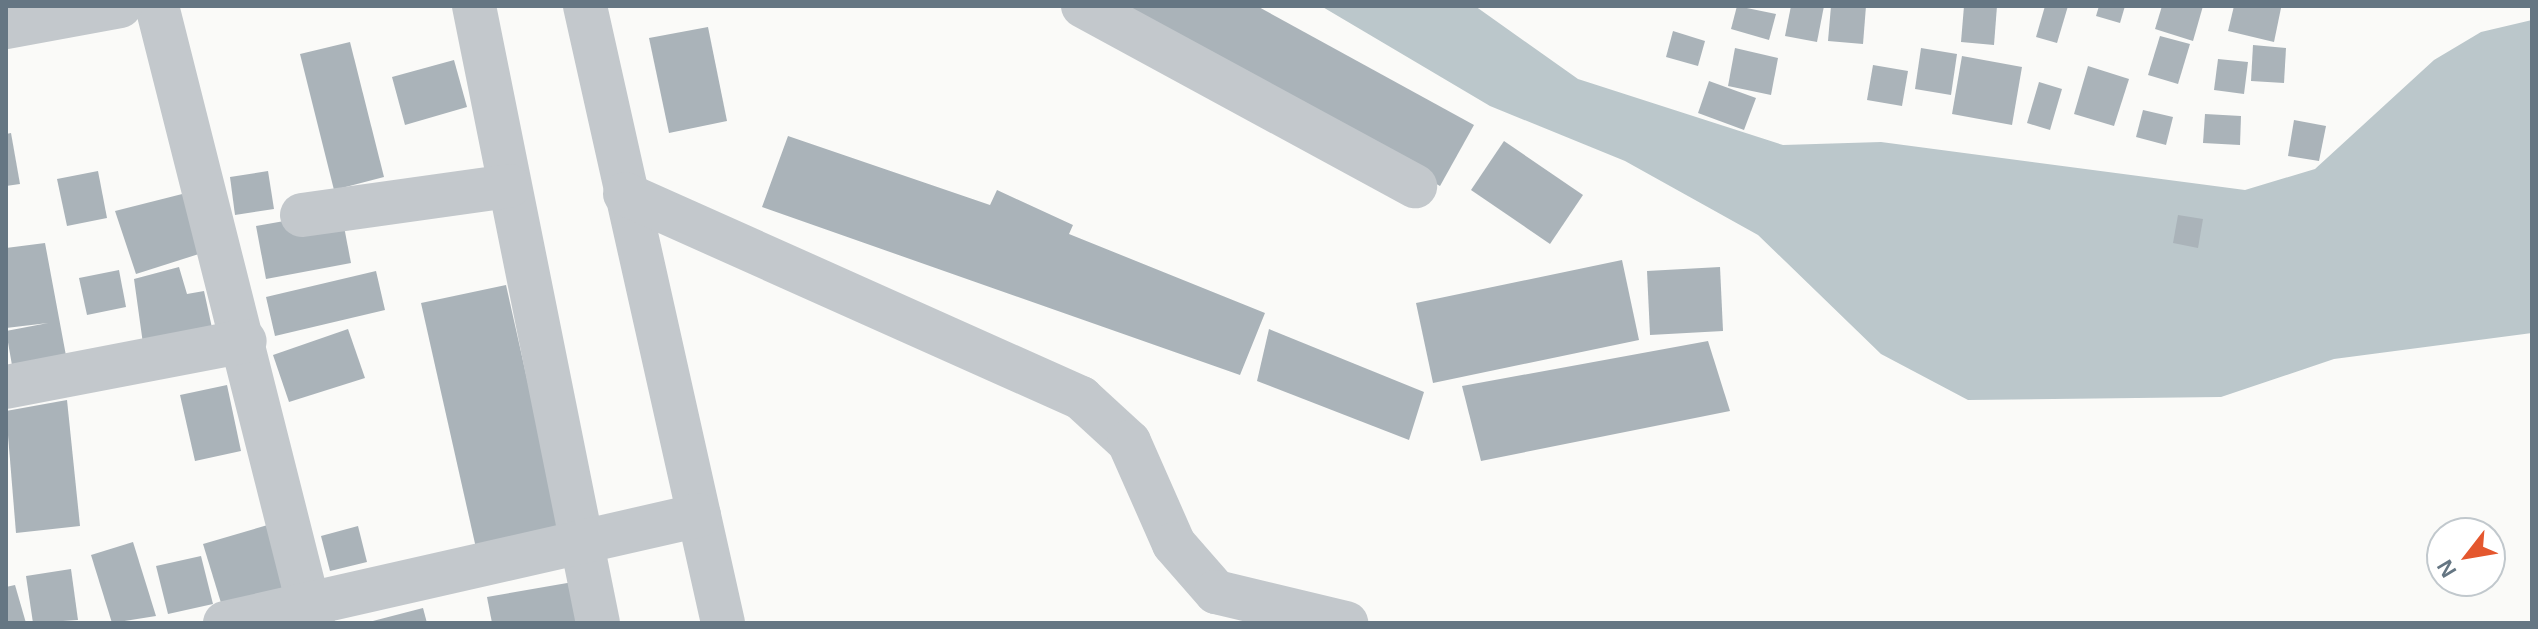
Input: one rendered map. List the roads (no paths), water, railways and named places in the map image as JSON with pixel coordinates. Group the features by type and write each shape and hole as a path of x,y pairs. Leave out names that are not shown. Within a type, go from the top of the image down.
{"street":[{"path":"6,27 120,6"},
{"path":"157,6 245,341 311,613"},
{"path":"474,6 579,542 598,623"},
{"path":"585,6 723,623"},
{"path":"1083,6 1415,186"},
{"path":"302,215 509,186"},
{"path":"625,194 1081,398 1129,442 1174,544 1216,592 1346,623"},
{"path":"6,387 245,341"},
{"path":"225,623 311,613 579,542 699,515"}]}
